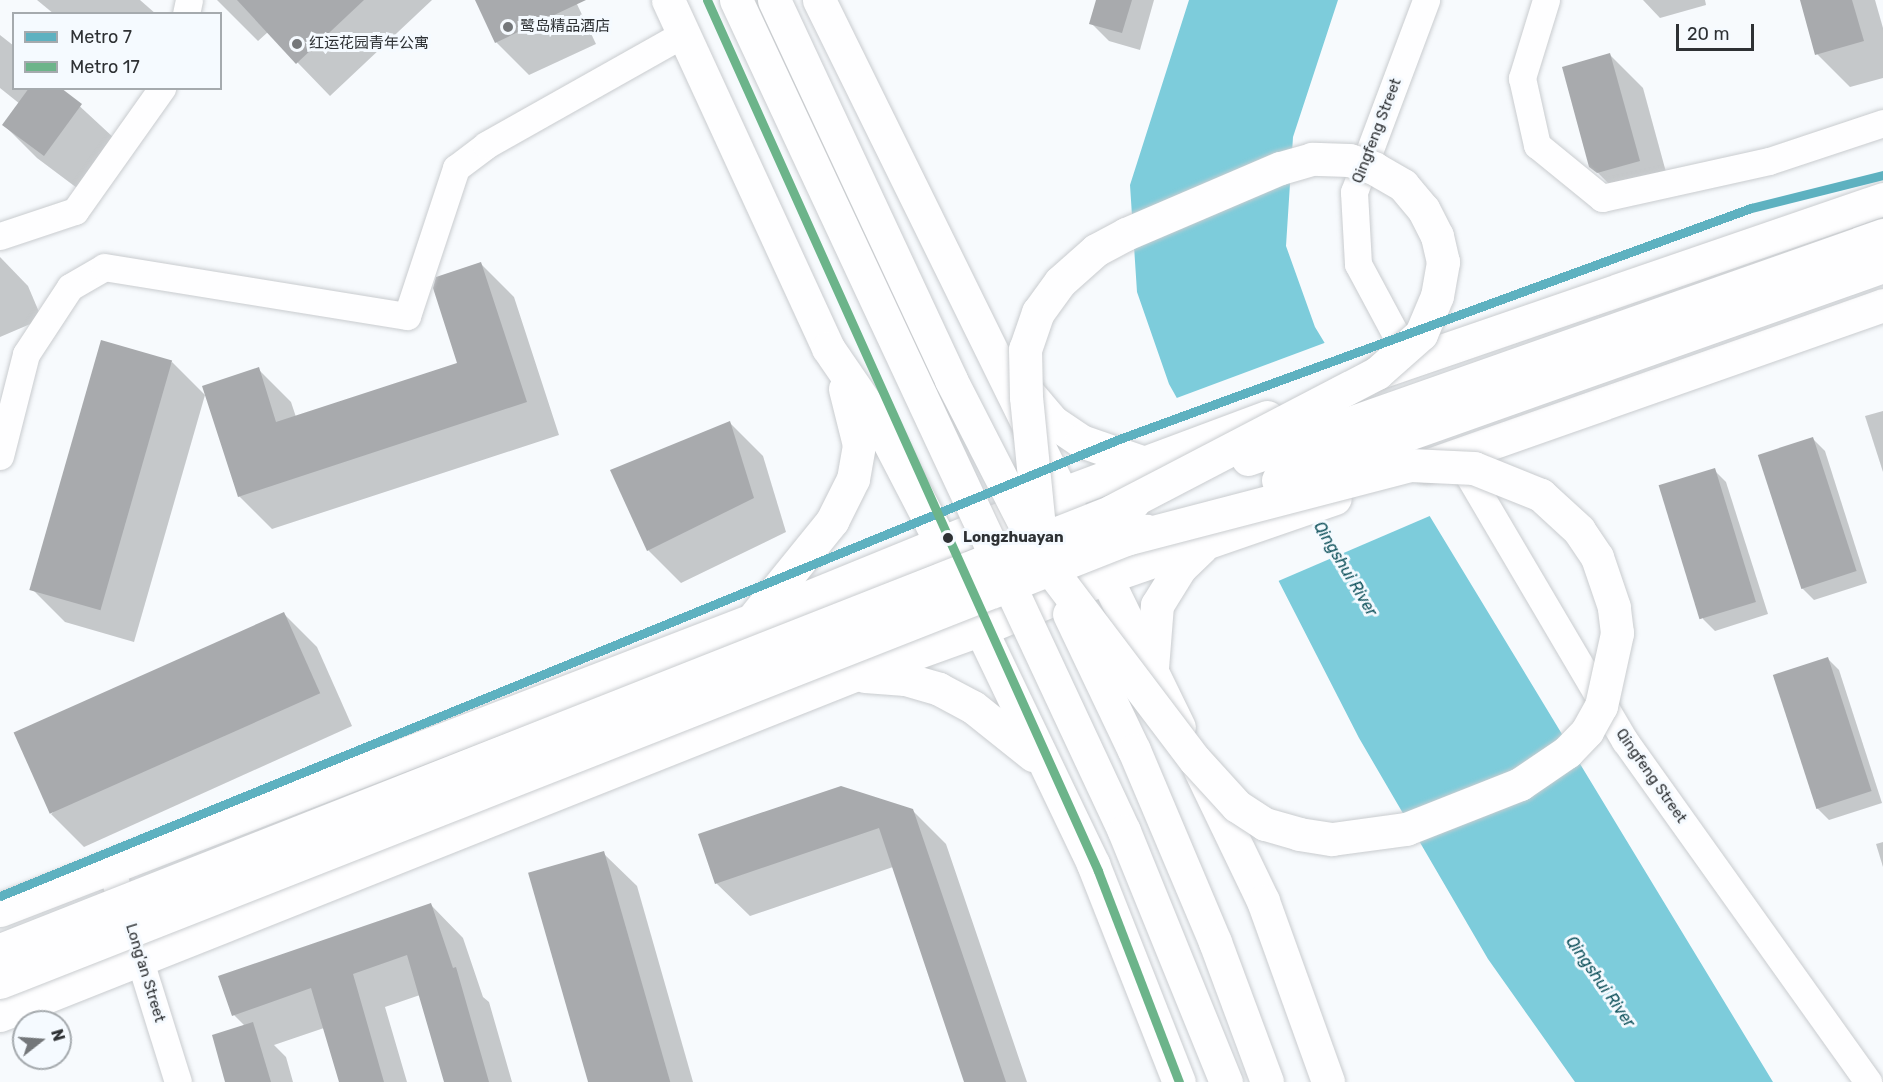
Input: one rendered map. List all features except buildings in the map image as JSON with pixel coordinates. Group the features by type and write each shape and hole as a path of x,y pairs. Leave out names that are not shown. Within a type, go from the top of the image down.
{"main road":[{"path":"668,0 681,35 828,348 853,414 859,445 853,479 832,521 752,620"},
{"path":"736,0 1124,831 1226,1082"},
{"path":"774,0 951,380 1042,558 1143,772 1215,942 1267,1082"},
{"path":"823,1 1061,494 1107,577 1263,901 1328,1082"},
{"path":"1312,159 1349,160 1374,168 1403,185 1423,209 1437,236 1443,262 1437,296 1421,334 1377,373 1119,525 1410,465 1474,468 1541,495 1579,530 1596,557 1614,607 1617,633 1601,706 1587,731 1567,752 1520,784 1406,829 1332,840 1299,834 1265,824 1237,806 1195,760 1042,558 1026,396 1025,349 1038,312 1060,282 1096,250 1126,234 1280,168 1312,159"},
{"path":"0,910 110,865 752,620 1061,494 1187,448 1410,361 1883,199"},
{"path":"0,982 1119,525 1257,455 1883,235"},
{"path":"0,950 1119,525 1260,486 1883,266"},
{"path":"0,1015 854,675 980,630 1107,577 1883,305"},
{"path":"978,321 1024,390 1053,422 1081,441 1145,463"},
{"path":"828,348 878,422 943,544 980,630 1093,864 1179,1082"},
{"path":"1152,670 1157,605 1180,568 1212,541"},
{"path":"854,675 905,679 939,689 1005,730 1045,765"}],"street":[{"name":"Qingfeng Street","path":"1410,361 1358,264 1354,192 1426,0"},
{"path":"1546,0 1522,78 1537,145 1602,198 1769,161 1883,123"},
{"path":"0,456 26,354 70,287 104,267 407,316 456,168 486,145 681,35"},
{"path":"0,236 75,211 161,90"},
{"name":"Qingfeng Street","path":"1457,455 1625,741 1868,1082"},
{"name":"Long'an Street","path":"110,865 178,1082"}],"water":[{"name":"Qingshui River","path":"1189,0 1338,0 1293,137 1286,246 1315,327 1773,1082 1575,1082 1488,959 1359,738 1273,570 1169,384 1137,292 1130,185"}],"pier":[{"path":"1327,342 1432,515 1276,582 1174,399"}],"metro line":[{"name":"17","path":"707,0 1098,871 1179,1082"},
{"name":"7","path":"0,896 1122,438 1751,208 1883,175"}],"place":[{"name":"鹭岛精品酒店","path":"508,27"},
{"name":"红运花园青年公寓","path":"297,44"},
{"name":"Longzhuayan","path":"948,538"}]}
